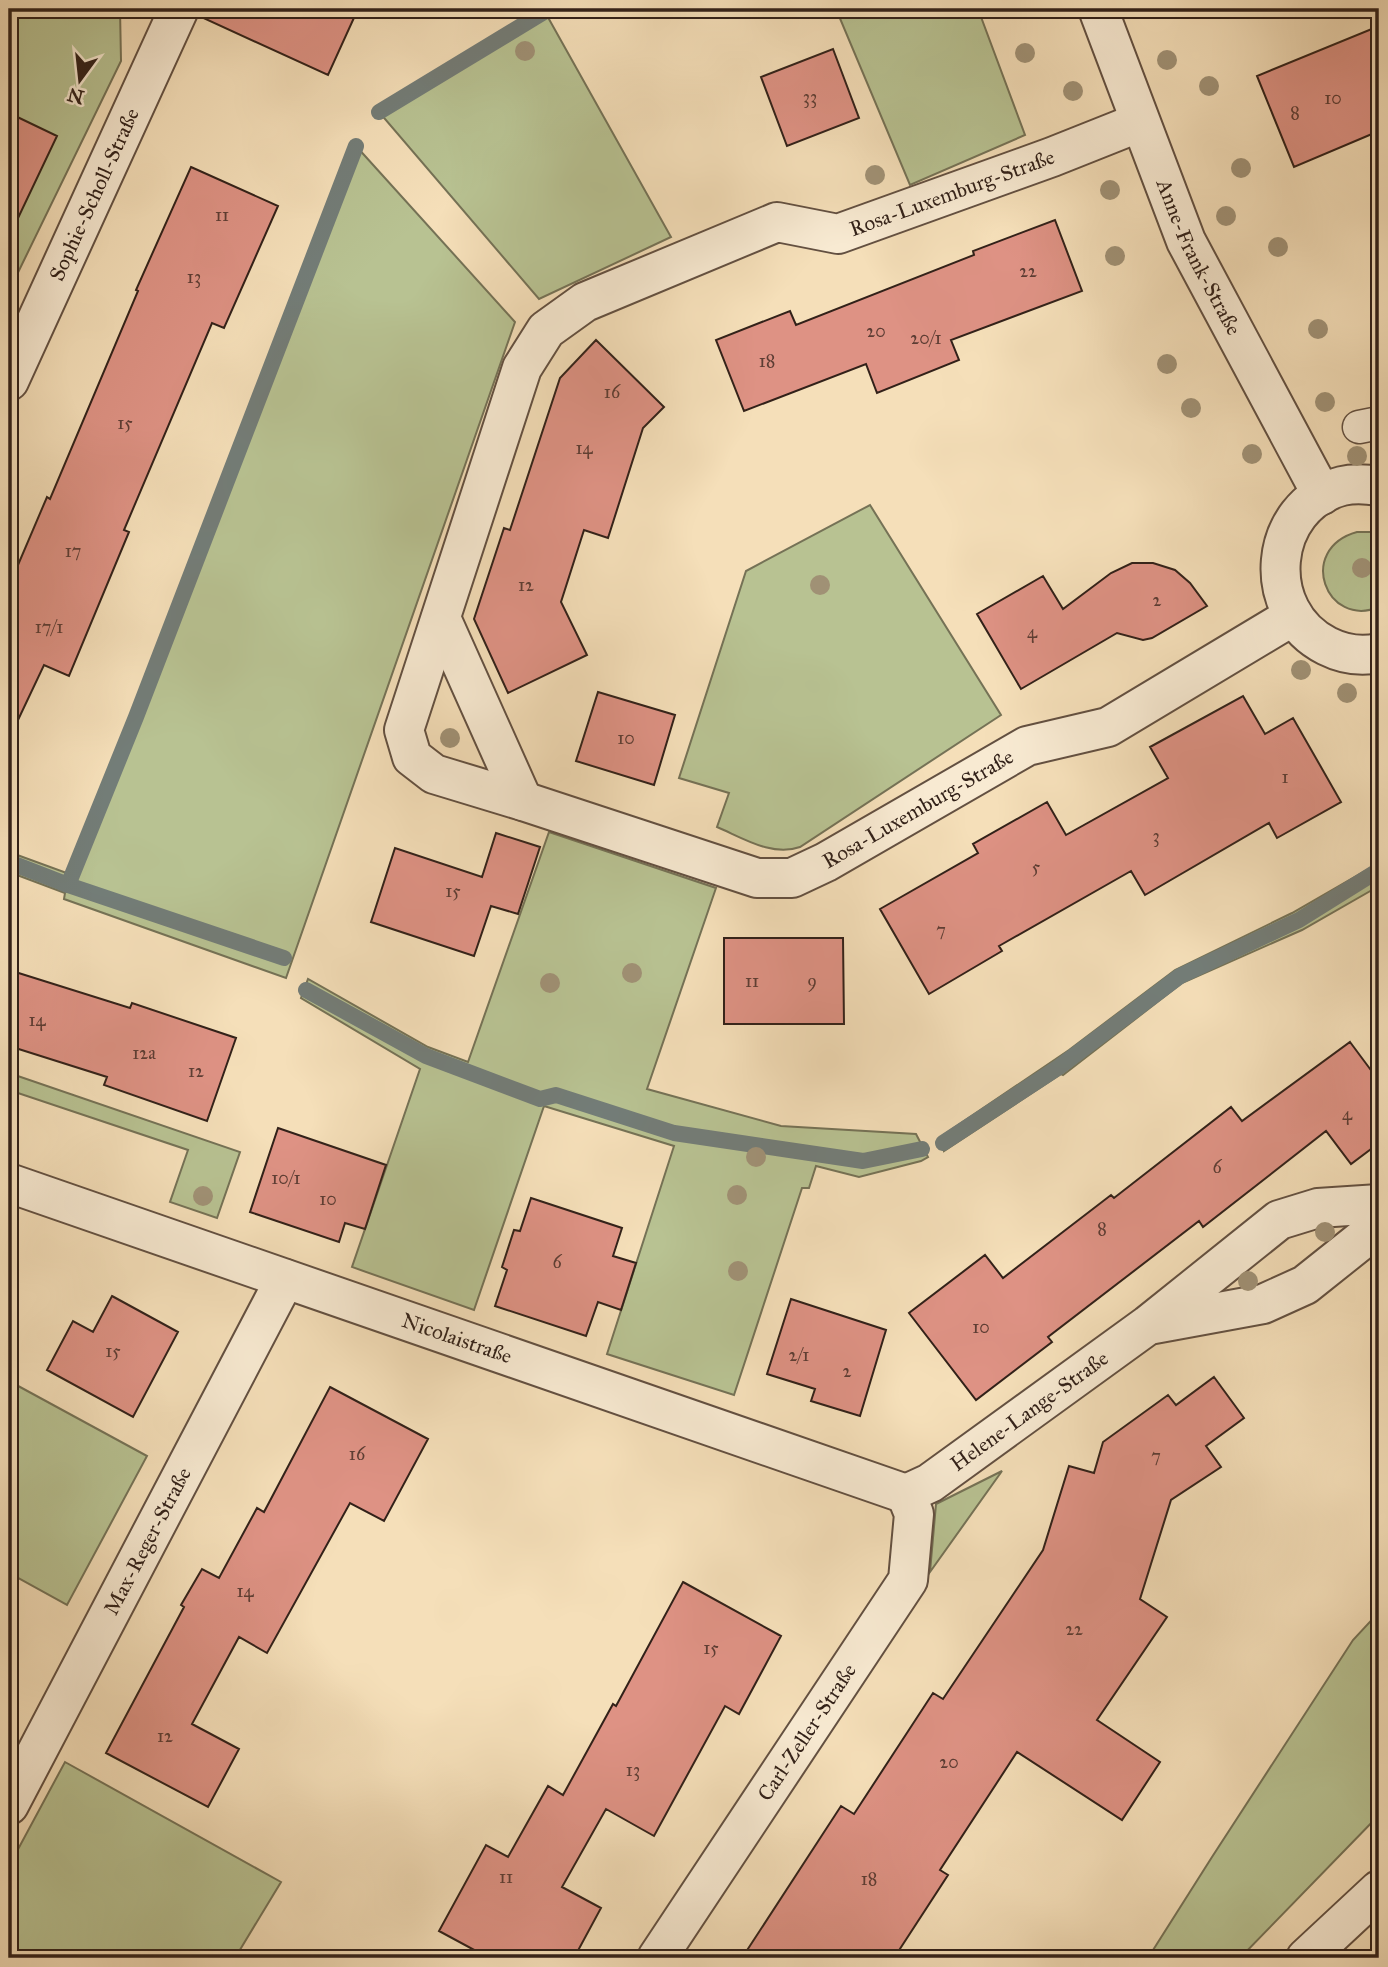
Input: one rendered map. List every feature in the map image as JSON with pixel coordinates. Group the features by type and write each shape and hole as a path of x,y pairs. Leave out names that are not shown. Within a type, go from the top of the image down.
{"street":[{"name":"Sophie-Scholl-Straße","path":"9,381 179,9"},
{"name":"Anne-Frank-Straße","path":"1098,9 1186,241 1322,495"},
{"name":"Rosa-Luxemburg-Straße","path":"1140,122 1052,157 838,234 777,222 585,302 546,330 522,368 404,730 412,757 434,774 757,878 792,878 826,862 1027,746 1108,727 1293,617"},
{"path":"1376,660 1326,645 1304,629 1293,617 1283,596 1279,573 1281,550 1290,528 1303,509 1322,495 1342,486 1379,486"},
{"path":"441,618 523,801"},
{"name":"Nicolaistraße","path":"9,1183 906,1494"},
{"name":"Helene-Lange-Straße","path":"906,1494 930,1483 1148,1325 1279,1220 1318,1208 1379,1205"},
{"name":"Helene-Lange-Straße","path":"1148,1325 1263,1304 1305,1285 1379,1227"},
{"name":"Max-Reger-Straße","path":"9,1805 285,1279"},
{"name":"Carl-Zeller-Straße","path":"657,1958 908,1580 914,1514 906,1494"},
{"path":"1306,1958 1379,1890"}],"green space":[{"path":"9,9 120,9 121,61 9,291"},
{"path":"836,9 978,9 1025,135 910,185"},
{"path":"545,12 671,237 539,299 379,112"},
{"path":"356,146 515,322 286,978 64,899 65,893 9,872 9,852 72,875 136,717"},
{"path":"870,505 1001,715 800,847 779,850 758,845 717,827 729,793 679,778 746,571"},
{"path":"1357,532 1371,532 1379,536 1379,607 1360,611 1345,607 1333,597 1325,584 1323,569 1327,554 1338,541"},
{"path":"549,832 716,888 647,1089 781,1126 916,1134 928,1157 859,1177 816,1166 809,1188 802,1188 734,1395 607,1354 674,1146 544,1106 474,1310 352,1267 420,1069 301,998 308,979 428,1047 468,1062"},
{"path":"1379,863 1379,886 1302,930 1182,983 1063,1075 944,1151 942,1136 1069,1050 1175,970 1292,913"},
{"path":"9,1073 240,1152 217,1218 170,1202 188,1150 18,1093 9,1117"},
{"path":"9,1381 147,1456 67,1605 9,1573"},
{"path":"1002,1471 930,1572 936,1504"},
{"path":"1379,1612 1379,1815 1240,1958 1148,1958 1353,1640"},
{"path":"65,1762 281,1882 235,1958 9,1958 9,1866"}],"building":[{"path":"201,9 358,9 328,75 199,16"},
{"path":"1379,26 1379,131 1294,167 1257,76"},
{"path":"833,49 859,118 787,146 761,77"},
{"path":"9,113 57,136 9,237"},
{"path":"191,167 278,206 224,328 212,323 124,530 129,532 69,676 44,665 9,739 9,586 47,497 50,499 138,291 136,290"},
{"path":"1055,220 1082,291 951,340 959,360 877,393 866,364 744,411 716,340 790,311 796,325"},
{"path":"596,340 664,407 643,428 608,538 584,530 561,602 587,655 508,693 474,619 504,528 510,530 560,378"},
{"path":"1132,563 1153,563 1175,570 1190,583 1207,606 1152,638 1143,640 1117,633 1021,689 977,614 1043,576 1063,609 1111,573"},
{"path":"598,692 675,715 654,785 576,761"},
{"path":"1243,696 1265,734 1293,718 1341,802 1277,838 1269,823 1145,895 1131,871 999,946 1002,951 929,994 880,909 978,853 973,844 1047,802 1066,835 1168,778 1150,747"},
{"path":"496,833 540,847 518,914 491,906 474,956 371,922 395,848 482,877"},
{"path":"724,938 843,938 844,1024 724,1024"},
{"path":"9,970 130,1008 132,1003 236,1038 207,1121 104,1085 107,1077 9,1046"},
{"path":"1350,1042 1379,1081 1379,1143 1351,1164 1326,1131 1203,1227 1199,1221 1048,1337 1052,1342 976,1400 909,1313 985,1255 1003,1278 1111,1195 1114,1198 1231,1107 1242,1121"},
{"path":"278,1128 386,1165 365,1229 345,1223 339,1242 250,1212"},
{"path":"531,1198 622,1228 613,1256 636,1263 621,1310 598,1302 586,1336 495,1306 507,1270 502,1267 514,1230 520,1231"},
{"path":"112,1296 178,1332 133,1417 47,1370 73,1321 93,1332"},
{"path":"791,1299 886,1330 860,1416 811,1401 815,1389 767,1374"},
{"path":"1214,1377 1244,1418 1206,1446 1221,1467 1171,1500 1140,1599 1167,1617 1097,1720 1160,1762 1122,1820 1017,1752 940,1870 948,1875 894,1958 742,1958 841,1806 854,1814 933,1693 943,1699 1043,1550 1069,1466 1094,1473 1103,1442 1168,1395 1176,1405"},
{"path":"330,1387 428,1439 384,1521 350,1503 267,1653 239,1637 192,1724 239,1749 208,1807 106,1753 202,1569 219,1578 257,1508 264,1512"},
{"path":"683,1582 781,1636 739,1714 725,1706 654,1836 606,1809 562,1887 601,1908 574,1958 489,1958 439,1931 486,1845 508,1857 548,1786 563,1795 613,1704 616,1706"}],"waterway":[{"path":"379,112 549,9"},
{"path":"68,885 136,717 356,146"},
{"path":"9,862 68,885 284,958"},
{"path":"943,1143 1059,1067 1180,976 1299,920 1379,870"},
{"path":"306,990 426,1056 540,1099 556,1095 674,1133 863,1161 922,1149"}]}
